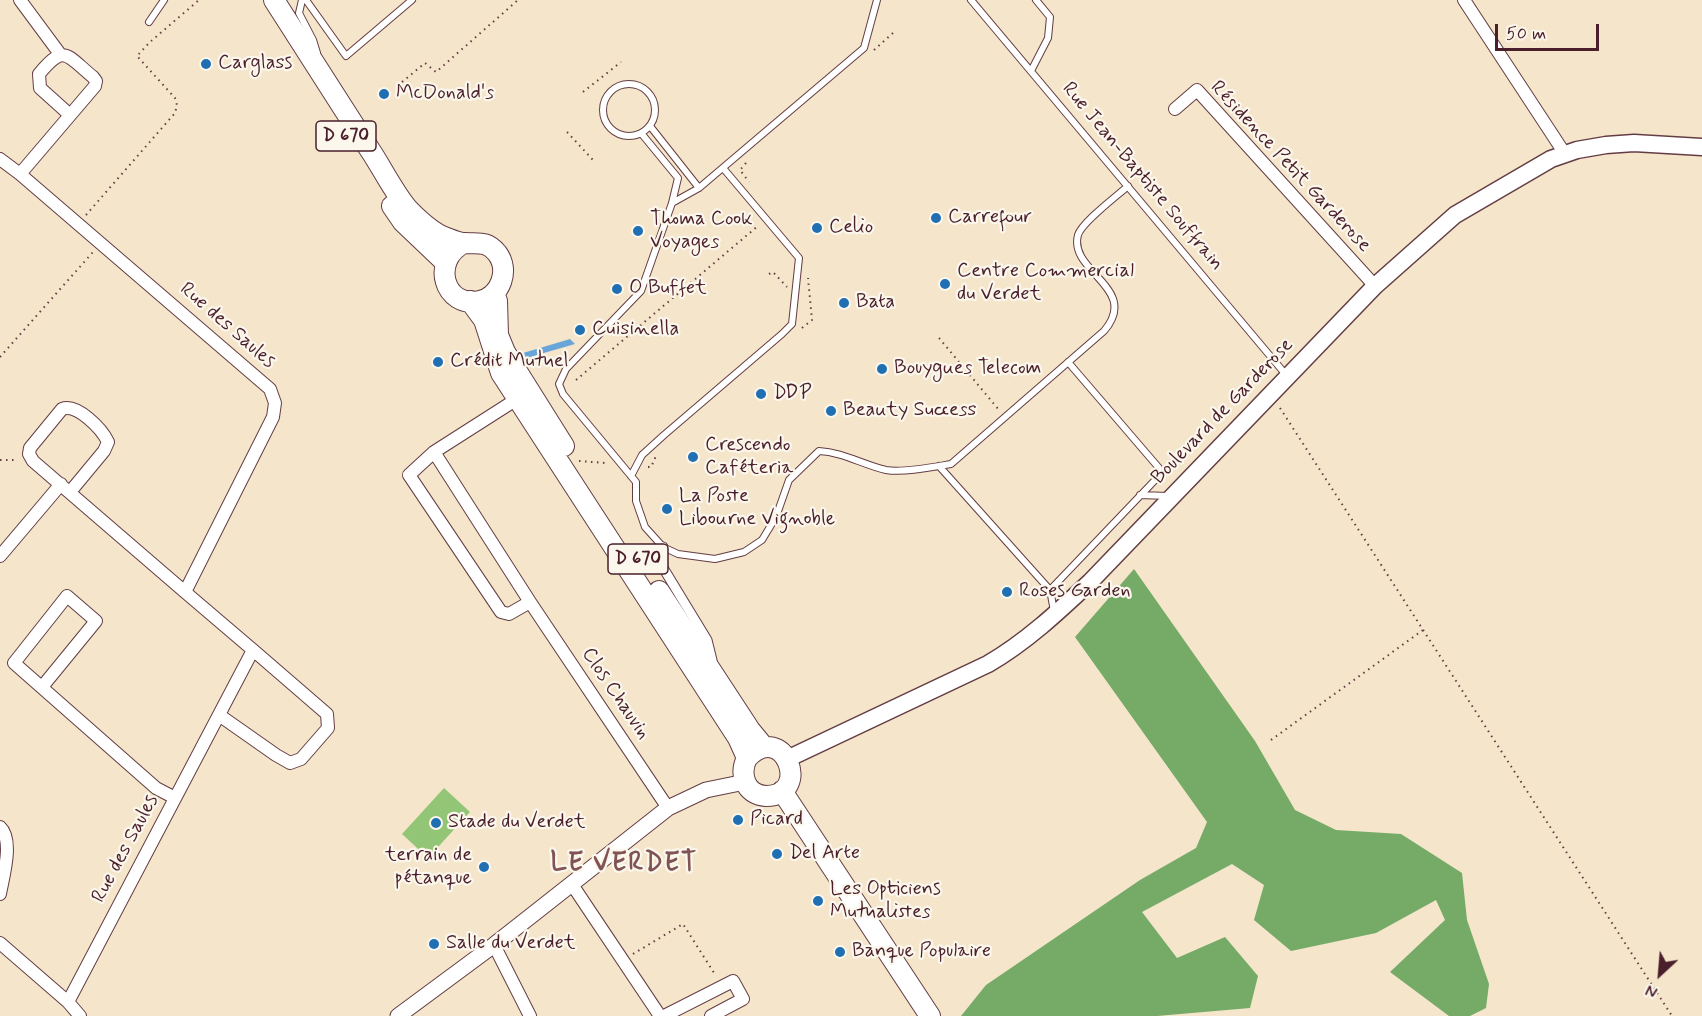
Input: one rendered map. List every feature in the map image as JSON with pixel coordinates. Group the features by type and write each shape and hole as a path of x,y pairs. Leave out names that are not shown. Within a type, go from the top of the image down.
{"main road":[{"name":"D 670","path":"258,0 403,222 445,262"},
{"name":"D 670","path":"274,0 409,210 444,237 464,243"},
{"name":"Boulevard de Garderose","path":"787,759 988,664 1014,648 1055,614 1112,558 1375,286 1455,216 1551,159 1565,154 1606,145 1634,143 1702,147"},
{"path":"464,243 483,243 498,254 503,271 499,287 494,293 478,301 470,301 454,294 444,279 445,262 449,254 464,243"},
{"name":"D 670","path":"494,293 497,301 498,335 505,352 750,730 764,747"},
{"name":"D 670","path":"470,301 484,320 501,373 738,738 747,758"},
{"path":"764,747 777,750 790,765 790,779 782,791 776,794 755,793 745,782 742,770 747,758 764,747"},
{"path":"782,791 930,1016"}],"street":[{"path":"20,0 60,54 68,56 96,81 95,86 20,174"},
{"path":"1464,0 1565,154"},
{"path":"60,54 53,58 39,74 40,88 70,115"},
{"name":"Résidence Petit Garderose","path":"1175,109 1197,90 1375,286"},
{"name":"Rue des Saules","path":"0,159 270,389 275,403 273,417 185,592"},
{"path":"517,399 434,452 410,476 501,612 509,614 530,602"},
{"path":"0,556 66,488 104,451 108,442 103,432 75,408 62,409 30,448 29,453 33,461 66,488 327,714 328,728 301,759 290,763 219,715"},
{"name":"Clos Chauvin","path":"434,452 530,602 668,808"},
{"path":"663,547 662,566 707,640 714,675"},
{"path":"42,687 96,621 68,596 14,663 156,788 175,798"},
{"name":"Rue des Saules","path":"68,1002 254,650"},
{"path":"398,1016 494,945 668,808 706,790 745,782"},
{"path":"0,827 4,830 8,843 0,894"},
{"path":"571,883 662,1016 733,981 743,999 711,1016"},
{"path":"0,943 68,1002 80,1016"},
{"path":"494,945 530,1016"}],"lane":[{"path":"149,22 164,0"},
{"path":"304,0 299,13 314,40 323,77"},
{"path":"304,0 346,56 412,0"},
{"path":"672,203 699,188 864,48 877,0"},
{"name":"Rue Jean-Baptiste Souffrain","path":"971,0 1287,376"},
{"path":"1030,71 1048,38 1050,16 1036,0"},
{"path":"629,84 645,89 654,102 654,118 650,126 641,133 622,135 612,130 603,111 604,103 614,88 629,84"},
{"path":"650,126 699,188"},
{"path":"641,133 678,178 672,203 641,291 566,369 559,384 563,394 636,482 636,501 645,527 663,547 678,554 715,559 744,552 762,540 776,517 789,480 819,451 835,452 857,462 889,470 951,464 1068,362 1112,322 1114,306 1111,292 1079,252 1078,234 1088,221 1128,186"},
{"path":"669,165 676,159"},
{"path":"631,476 642,455 792,324 799,258 723,168"},
{"path":"1050,590 1158,477 1159,468 1068,362"},
{"path":"939,466 1050,590 1055,614"},
{"path":"1140,495 1172,496"}],"path":[{"path":"78,224 175,113 177,105 175,98 137,56 199,0"},
{"path":"402,82 425,63 436,72 518,0"},
{"path":"866,56 894,32"},
{"path":"583,92 621,62"},
{"path":"567,132 593,160 595,158"},
{"path":"752,155 740,170 754,187"},
{"path":"576,380 766,219"},
{"path":"0,357 101,243"},
{"path":"803,327 812,320 807,272"},
{"path":"939,338 1005,417"},
{"path":"1270,394 1672,1016"},
{"path":"636,466 651,467 658,451"},
{"path":"573,460 622,465"},
{"path":"1271,740 1422,630"},
{"path":"623,960 683,924 722,986"}],"green space":[{"path":"1134,569 1255,741 1295,810 1336,830 1401,834 1462,873 1467,920 1489,984 1486,1008 1470,1016 1449,1016 1390,972 1445,920 1436,900 1376,933 1291,951 1254,920 1264,885 1232,864 1142,912 1177,958 1225,937 1258,976 1250,1008 1157,1016 961,1016 986,985 1140,880 1196,848 1207,822 1075,637"},
{"name":"Stade du Verdet","path":"444,788 470,812 428,858 402,834"}],"water":[{"path":"570,339 575,344 530,357 525,362 518,362 513,356"}],"place":[{"name":"Carglass","path":"206,64"},
{"name":"McDonald's","path":"384,94"},
{"name":"Carrefour","path":"936,218"},
{"name":"Celio","path":"817,228"},
{"name":"Thoma Cook Voyages","path":"638,231"},
{"name":"Centre Commercial du Verdet","path":"945,284"},
{"name":"O Buffet","path":"617,289"},
{"name":"Bata","path":"844,303"},
{"name":"Cuisinella","path":"580,330"},
{"name":"Crédit Mutuel","path":"438,362"},
{"name":"Bouygues Telecom","path":"882,369"},
{"name":"DDP","path":"761,394"},
{"name":"Beauty Success","path":"831,411"},
{"name":"Crescendo Caféteria","path":"693,457"},
{"name":"La Poste Libourne Vignoble","path":"667,509"},
{"name":"Roses Garden","path":"1007,592"},
{"name":"Picard","path":"738,820"},
{"name":"Stade du Verdet","path":"436,823"},
{"name":"Del Arte","path":"777,854"},
{"name":"terrain de pétanque","path":"484,867"},
{"name":"Les Opticiens Mutualistes","path":"818,901"},
{"name":"Salle du Verdet","path":"434,944"},
{"name":"Banque Populaire","path":"840,952"}],"district":[{"name":"LE VERDET","path":"624,865"}]}
